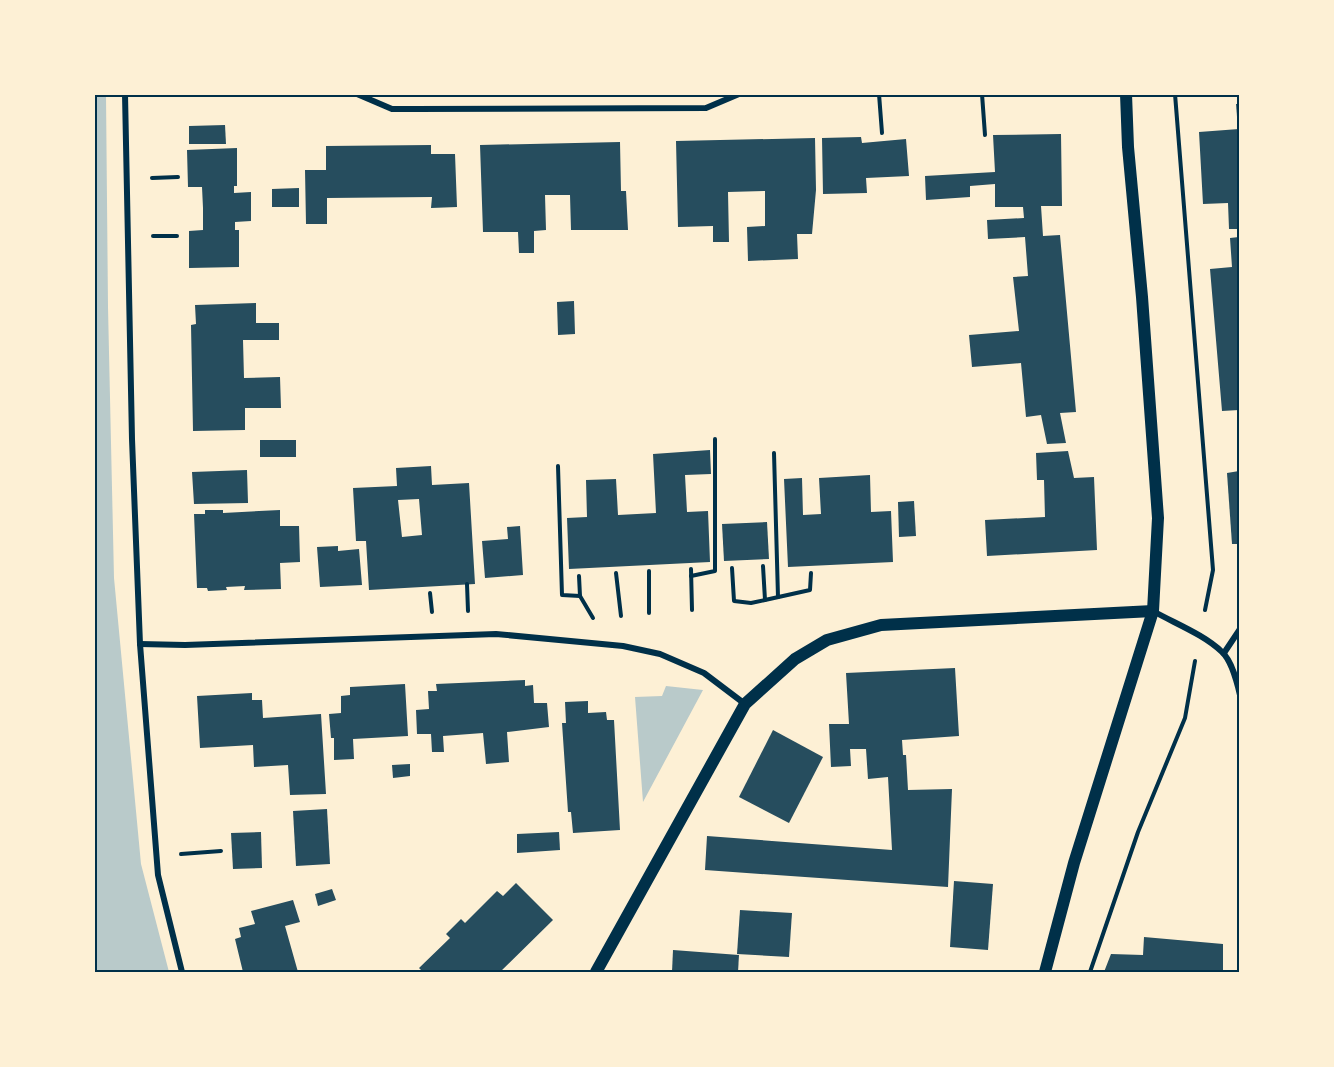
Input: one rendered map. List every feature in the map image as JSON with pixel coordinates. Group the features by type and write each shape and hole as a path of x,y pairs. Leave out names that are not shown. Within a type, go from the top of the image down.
{"main road":[{"path":"1045,972 1074,863 1153,611 1158,518 1142,297 1128,147 1126,94"},
{"path":"596,972 745,704 787,664 827,640 881,625 1153,611"}],"street":[{"path":"125,94 132,439 140,644 158,875 182,972"},
{"path":"357,94 392,109 423,109 706,108 739,94"},
{"path":"1153,611 1210,642 1224,653 1238,682 1239,695"},
{"path":"1224,653 1239,629"},
{"path":"140,644 185,645 496,634 611,645 660,654 704,673 745,704"}],"path":[{"path":"879,94 882,133"},
{"path":"982,94 985,135"},
{"path":"692,576 715,571 715,439"},
{"path":"774,453 778,597"},
{"path":"558,466 562,595 580,596"},
{"path":"763,566 765,600"},
{"path":"732,568 734,601 751,603 810,590 811,573"},
{"path":"692,569 692,610"},
{"path":"648,571 649,613"},
{"path":"616,573 621,616"},
{"path":"579,576 580,596 593,618"},
{"path":"157,857 221,851"}],"shaded area":[{"path":"94,95 106,95 114,578 141,864 169,972 95,972"},
{"path":"666,686 703,690 643,802 635,697 662,696"}],"building":[{"path":"1236,104 1239,104 1239,129 1238,129"},
{"path":"225,125 226,144 189,144 189,126"},
{"path":"1239,129 1239,229 1229,229 1228,203 1203,204 1199,132"},
{"path":"1061,134 1062,206 1041,206 1043,236 1060,235 1076,412 1060,413 1066,443 1047,444 1041,415 1026,417 1021,363 972,367 969,335 1019,331 1013,277 1028,276 1025,237 988,239 987,220 1024,218 1023,207 995,207 995,184 970,186 970,197 926,200 925,176 995,172 993,135"},
{"path":"861,137 862,143 906,139 909,176 866,178 867,193 823,194 822,138"},
{"path":"815,138 816,190 812,234 797,234 798,259 748,261 747,227 765,226 765,191 728,192 729,242 713,242 713,226 678,227 676,141"},
{"path":"620,142 621,191 626,191 628,230 571,230 570,195 545,195 546,230 534,231 534,253 519,253 518,232 483,232 480,145"},
{"path":"431,145 431,154 455,154 457,207 431,208 432,197 327,198 327,224 306,224 305,170 326,170 326,146"},
{"path":"237,148 237,186 234,186 234,193 251,192 251,221 235,222 235,230 239,230 239,267 189,268 189,231 203,230 203,208 202,187 188,187 187,150"},
{"path":"299,188 299,207 272,207 272,189"},
{"path":"1239,237 1239,410 1222,411 1210,269 1232,267 1230,238"},
{"path":"574,301 575,334 558,335 557,302"},
{"path":"256,303 256,323 279,323 279,340 243,340 244,378 280,377 281,408 245,408 245,430 193,431 191,325 196,324 195,305"},
{"path":"260,440 296,440 296,457 260,457"},
{"path":"710,450 711,474 685,475 687,512 708,511 710,562 569,569 567,518 587,517 586,480 616,479 618,515 656,513 653,454"},
{"path":"1068,451 1074,478 1094,477 1097,550 987,556 985,520 1045,517 1044,480 1037,480 1036,453"},
{"path":"431,466 432,485 469,483 475,584 369,590 366,541 356,541 353,488 397,486 396,468","holes":["419,499 422,535 402,537 398,500"]},
{"path":"247,470 248,503 194,504 192,472"},
{"path":"1239,471 1239,544 1232,544 1227,473"},
{"path":"870,475 871,512 891,511 893,562 788,567 784,479 802,478 803,515 821,514 819,478"},
{"path":"914,501 916,536 899,537 898,502"},
{"path":"205,510 223,510 223,513 280,510 280,526 299,526 300,562 280,563 281,589 244,590 245,586 208,591 207,588 197,588 194,514 205,514"},
{"path":"767,522 769,559 724,561 722,524"},
{"path":"520,526 523,575 485,578 482,541 508,539 507,527"},
{"path":"338,546 338,551 359,549 362,585 320,587 317,547"},
{"path":"955,668 959,736 902,740 903,755 906,755 908,790 952,789 948,887 705,870 707,836 892,850 888,777 868,779 866,749 850,749 851,766 831,767 829,724 849,724 846,673"},
{"path":"525,680 525,686 533,685 534,703 547,703 549,727 507,732 509,762 486,764 483,733 443,736 444,752 432,752 431,734 417,734 416,710 429,709 428,691 437,691 436,684"},
{"path":"405,684 408,736 353,739 354,759 334,760 334,738 331,738 329,714 341,713 341,696 350,695 350,687"},
{"path":"252,693 252,700 262,700 263,718 321,714 326,794 290,795 288,765 254,767 253,745 200,748 197,696"},
{"path":"588,701 588,713 606,712 607,720 614,720 620,830 573,833 571,812 568,812 562,723 566,723 565,702"},
{"path":"773,730 823,757 789,823 739,797"},
{"path":"410,764 410,776 393,778 392,765"},
{"path":"327,809 330,864 296,866 293,811"},
{"path":"261,832 262,868 233,869 231,833"},
{"path":"559,832 560,850 517,853 517,834"},
{"path":"954,881 993,884 988,950 950,947"},
{"path":"516,883 553,920 500,972 423,972 419,968 450,938 446,934 461,919 465,923 497,891 503,896"},
{"path":"332,889 336,900 318,906 315,894"},
{"path":"293,900 300,922 285,926 298,972 243,972 235,939 241,937 239,928 255,924 251,911"},
{"path":"740,910 792,913 789,957 737,954"},
{"path":"1144,937 1223,944 1223,972 1104,972 1111,954 1143,955"},
{"path":"673,950 739,955 738,972 672,972"}]}
